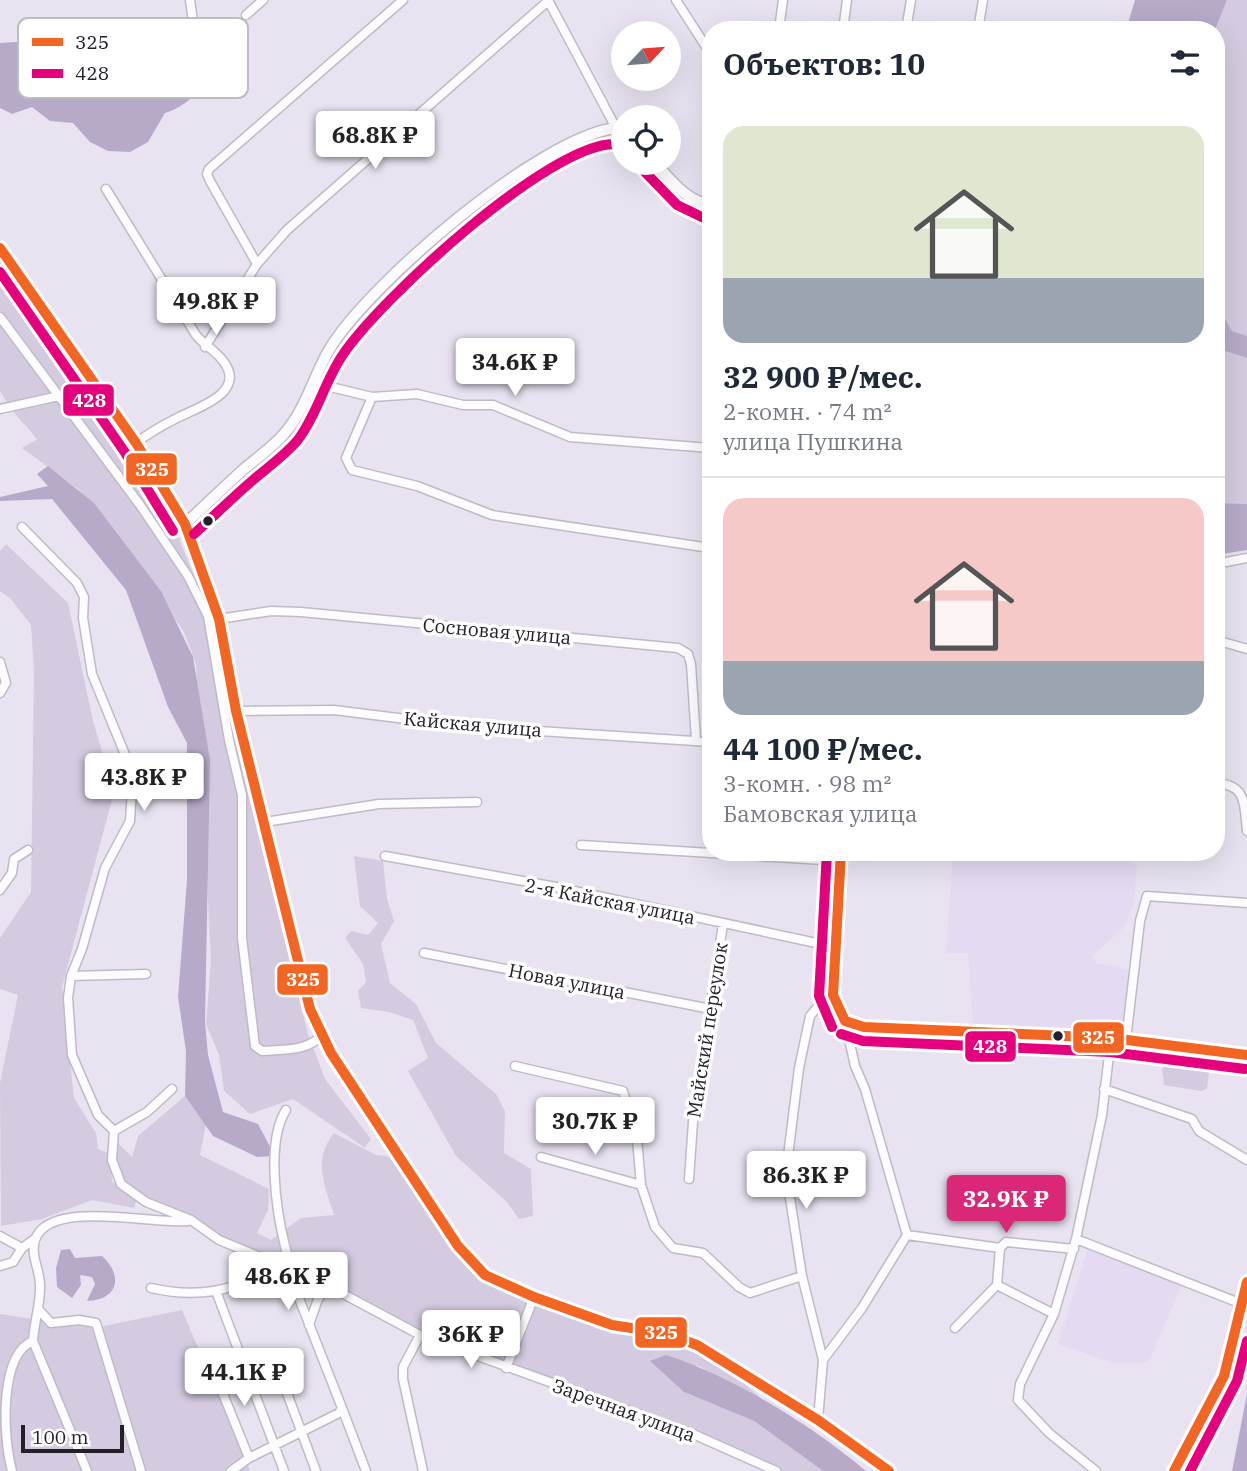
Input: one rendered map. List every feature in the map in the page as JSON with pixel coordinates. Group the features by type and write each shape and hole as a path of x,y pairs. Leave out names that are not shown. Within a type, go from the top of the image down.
{"main road":[{"path":"0,248 136,443 186,524 219,619 236,711 301,979 322,1035 400,1158 471,1262 492,1279 534,1297 612,1325 664,1333 697,1345 818,1420 889,1471"}],"street":[{"path":"190,0 193,18"},
{"path":"246,15 263,0"},
{"path":"257,264 206,174 403,0"},
{"path":"676,0 702,41"},
{"path":"780,21 783,0"},
{"path":"844,21 847,0"},
{"path":"908,21 911,0"},
{"path":"980,21 983,0"},
{"path":"205,346 257,264 287,230 548,1 611,116"},
{"path":"186,524 285,434 330,349 367,302 492,191 569,144 604,130 611,130"},
{"path":"666,175 684,194 702,204"},
{"path":"106,189 205,346 224,361 229,374 226,387 217,400 181,416 136,443"},
{"path":"0,317 188,576 202,601 212,628 229,740 242,794 242,938 255,1046 262,1051 303,1047 316,1042 322,1035"},
{"path":"314,383 372,397 417,394 463,405 492,405 570,437 702,447"},
{"path":"69,409 98,388"},
{"path":"0,409 59,396"},
{"path":"372,397 348,452 347,463 352,470 417,486 492,515 702,547"},
{"path":"22,527 77,583 84,597 83,618 92,674 133,774 130,821 105,868 82,949 71,976 68,998 72,1055 98,1115 114,1131 158,1104 172,1089"},
{"path":"1225,562 1247,558"},
{"name":"Сосновая улица","path":"219,619 271,611 301,612 678,648 688,654 691,664 696,740"},
{"path":"1225,643 1247,649"},
{"path":"0,662 6,684 0,693"},
{"name":"Кайская улица","path":"236,711 334,710 461,726 702,740"},
{"path":"1225,784 1236,786 1242,792 1246,805 1247,831"},
{"path":"265,822 379,804 478,802"},
{"path":"580,845 702,850"},
{"path":"0,890 12,873 14,859 28,850"},
{"name":"2-я Кайская улица","path":"385,856 556,887 835,947"},
{"path":"823,1360 862,1308 907,1235 865,1088 855,1066 845,1021 834,995 840,861"},
{"path":"1126,1040 1140,921 1147,896 1247,903"},
{"name":"Майский переулок","path":"689,1179 693,1122 723,924"},
{"name":"Новая улица","path":"424,953 710,1009"},
{"path":"71,976 146,974"},
{"path":"818,1420 823,1360 802,1276 786,1172 799,1068 810,1016 821,1003 834,995"},
{"path":"845,1021 864,1027 1111,1038 1247,1055"},
{"path":"1096,1471 1049,1433 1018,1400 1020,1384 1054,1314 1074,1249 1102,1115 1111,1038"},
{"path":"515,1066 623,1091 637,1139 641,1185 655,1227 673,1248 703,1253 739,1287 750,1293 802,1276"},
{"path":"1104,1089 1192,1119 1199,1131 1247,1160"},
{"path":"286,1110 277,1133 275,1180 285,1247 293,1271 293,1283 366,1471"},
{"name":"Заречная улица","path":"114,1131 112,1160 121,1185 146,1202 191,1220 219,1240 329,1286 420,1335 693,1434 776,1471"},
{"path":"541,1157 641,1185"},
{"path":"142,1220 146,1202"},
{"path":"0,1266 13,1262 22,1248 47,1227 75,1217 99,1215 173,1223 191,1220"},
{"path":"907,1235 1000,1248"},
{"path":"0,1236 22,1248"},
{"path":"36,1238 33,1256 41,1284 33,1341 87,1471"},
{"path":"1076,1239 1244,1305"},
{"path":"955,1328 997,1285 1000,1248 1006,1241 1074,1249"},
{"path":"151,1288 166,1292 216,1291 248,1278 269,1259"},
{"path":"1174,1471 1224,1376 1244,1305 1247,1282"},
{"path":"997,1285 1054,1314"},
{"path":"309,1325 318,1299 329,1286"},
{"path":"216,1291 284,1471"},
{"path":"506,1368 534,1297"},
{"path":"38,1309 51,1323 79,1320 96,1324 141,1471"},
{"path":"420,1335 403,1367 403,1379 424,1471"},
{"path":"12,1471 4,1442 2,1365 20,1346 33,1341"},
{"path":"213,1369 249,1458"},
{"path":"281,1377 316,1471"},
{"path":"231,1471 249,1458 340,1413 342,1408"}],"shaded area":[{"path":"1135,0 1227,0 1219,21 1129,21"},
{"path":"1227,0 1247,0 1247,336 1232,331 1225,319 1225,21 1219,21"},
{"path":"18,42 18,98 191,98 165,113 148,142 130,152 108,151 90,142 73,123 50,121 32,107 12,114 0,108 0,43"},
{"path":"0,259 166,506 210,616 225,700 308,1034 325,1079 371,1139 365,1148 293,1099 250,1114 224,1091 219,1055 206,1024 211,961 196,664 184,632 131,554 78,489 22,448 37,439 11,409 0,391"},
{"path":"1225,319 1232,331 1247,336 1247,358 1225,351"},
{"path":"1225,351 1247,358 1247,504 1225,503"},
{"path":"48,466 94,503 161,591 193,657 210,760 205,1021 208,1055 223,1112 258,1124 275,1156 257,1157 213,1136 185,1096 186,1051 178,997 187,880 187,743 168,707 126,590 52,499 0,501 0,497 48,486 37,474"},
{"path":"1225,503 1247,504 1247,550 1225,554"},
{"path":"6,544 68,603 93,721 114,792 62,987 74,1098 96,1133 98,1149 110,1154 112,1182 137,1198 134,1208 92,1200 42,1219 1,1226 0,1083 18,995 0,989 0,938 31,892 34,672 31,625 10,598 0,591 0,551"},
{"path":"354,856 383,861 387,899 394,921 381,944 390,983 416,1004 436,1043 496,1094 505,1111 504,1153 531,1169 533,1216 519,1219 507,1202 456,1156 408,1071 428,1058 413,1020 389,1012 361,1008 358,991 366,982 363,964 345,938 351,931 368,935 378,923 360,906"},
{"path":"952,861 1130,861 1137,866 1134,901 1126,925 1093,956 1096,963 1128,970 1122,1033 973,1024 968,953 946,953"},
{"path":"1168,1060 1206,1067 1209,1072 1207,1089 1201,1091 1164,1085 1162,1069"},
{"path":"185,1096 206,1124 200,1155 269,1189 268,1210 257,1233 271,1240 301,1218 334,1215 324,1183 322,1163 327,1143 334,1133 376,1155 400,1158 485,1275 570,1309 664,1333 713,1355 767,1404 697,1365 684,1392 754,1421 823,1471 776,1471 420,1335 321,1282 219,1240 191,1220 146,1202 116,1175 113,1138 132,1157 138,1136"},
{"path":"1088,1248 1182,1283 1149,1362 1113,1363 1058,1344"},
{"path":"70,1249 75,1258 102,1256 113,1271 115,1279 111,1292 97,1300 87,1301 95,1284 92,1277 80,1275 81,1285 72,1298 57,1287 56,1268 61,1250"},
{"path":"182,1310 250,1471 0,1471 0,1314 94,1328"},
{"path":"666,1355 718,1376 771,1404 866,1471 823,1471 754,1421 684,1392 650,1361"},
{"path":"1247,1394 1247,1471 1232,1471"}],"transit line":[{"name":"428","path":"194,534 297,441 310,421 342,356 361,331 427,264 509,196 550,169 586,151 611,145"},
{"name":"428","path":"648,175 677,205 702,217"},
{"name":"325","path":"0,248 136,443 185,524 219,619 236,711 310,1009 331,1053 458,1246 485,1275 534,1297 612,1325 664,1333 697,1345 818,1420 889,1471"},
{"name":"428","path":"0,272 124,451 173,531"},
{"name":"428","path":"826,861 819,996 832,1027"},
{"name":"325","path":"840,861 833,995 845,1021"},
{"name":"325","path":"845,1021 864,1027 1111,1038 1247,1055"},
{"name":"428","path":"841,1034 863,1041 1110,1052 1245,1069"},
{"name":"325","path":"1174,1471 1224,1376 1247,1282"},
{"name":"428","path":"1190,1471 1237,1381 1247,1341"}]}
